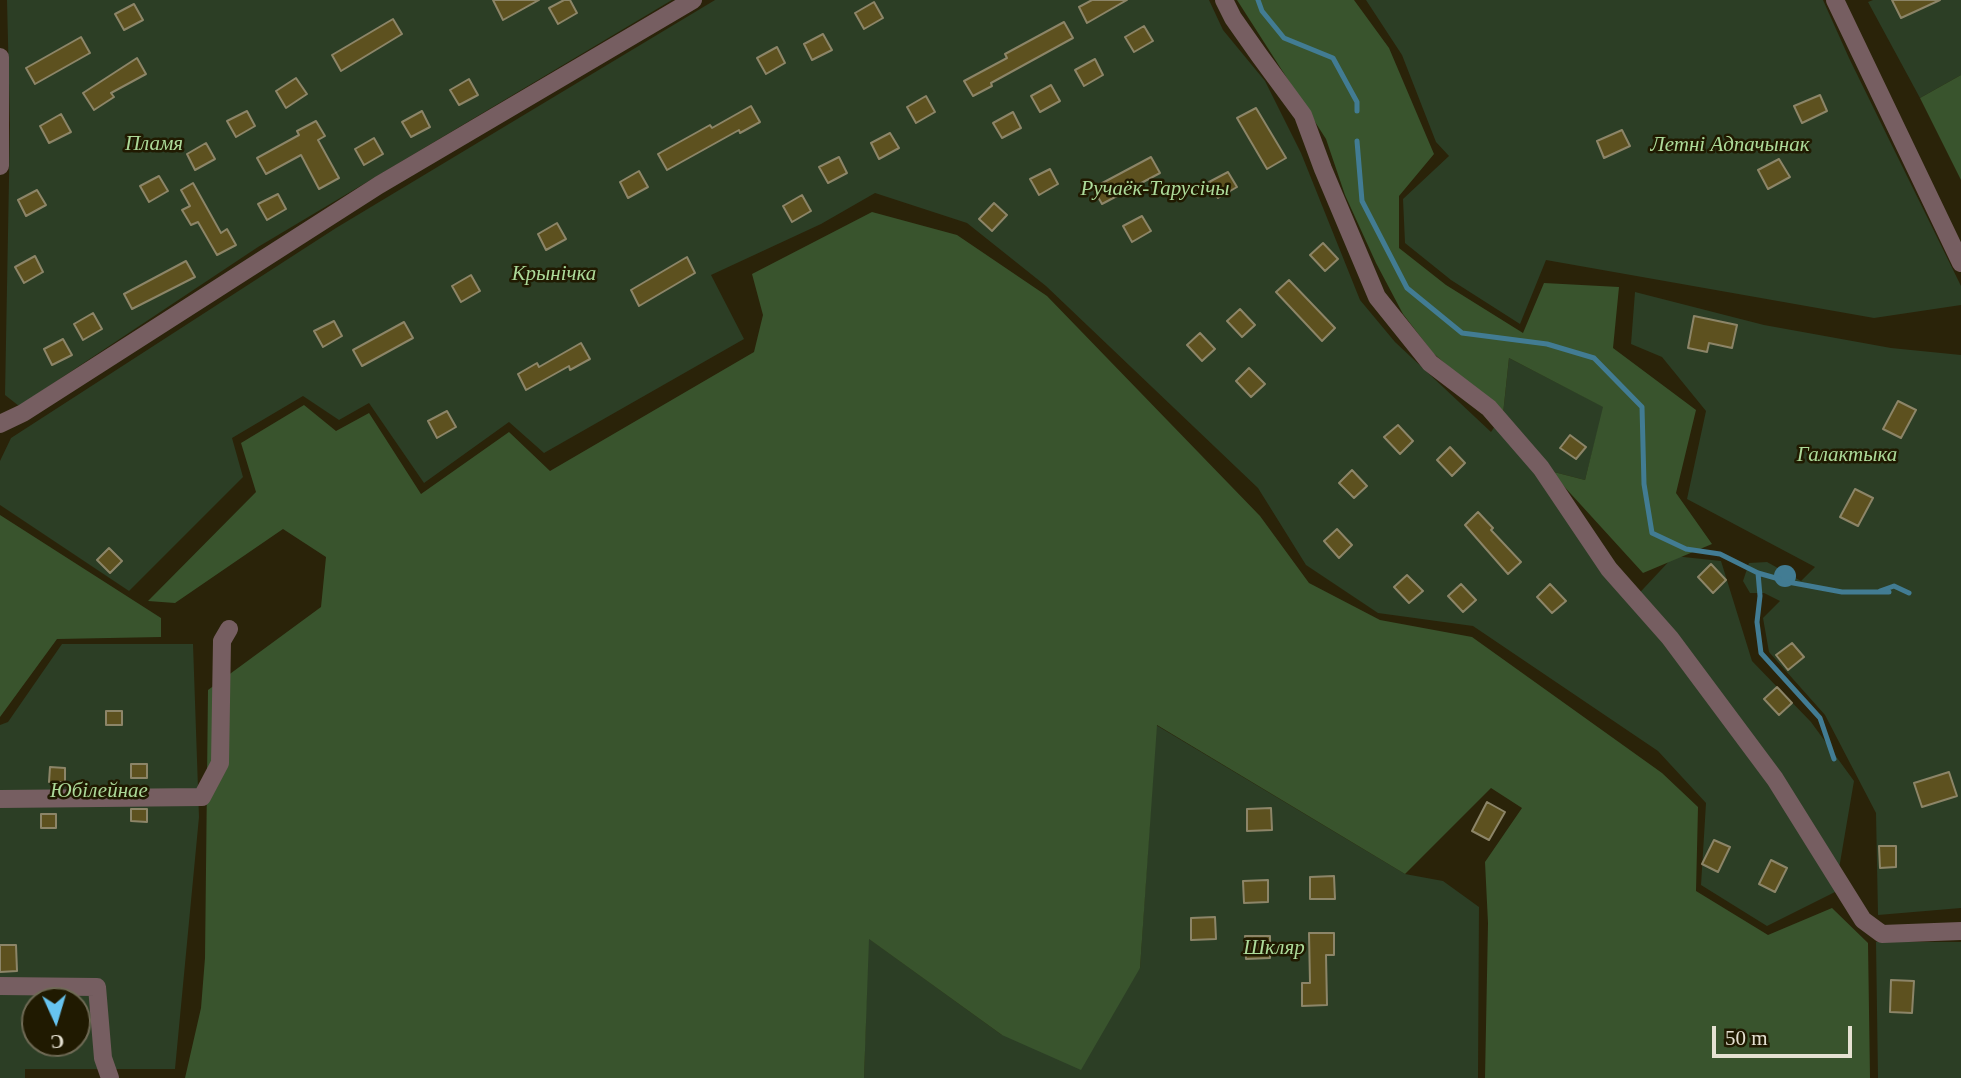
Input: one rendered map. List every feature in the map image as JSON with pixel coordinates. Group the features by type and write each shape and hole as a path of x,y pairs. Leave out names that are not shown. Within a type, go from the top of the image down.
{"street":[{"path":"0,424 23,413 379,185 693,0"},
{"path":"1224,0 1240,27 1303,115 1377,297 1430,363 1489,408 1541,468 1609,569 1671,638 1775,779 1863,920 1882,934 1961,931"},
{"path":"1835,0 1961,263"},
{"path":"0,57 0,166"},
{"path":"0,799 202,797 220,763 222,641 229,629"},
{"path":"0,986 97,987 103,1059 110,1078"}],"green space":[{"name":"Пламя","path":"7,0 672,0 258,247 19,406 5,395 10,125"},
{"path":"715,0 1209,0 1223,30 1265,81 1301,153 1360,300 1395,342 1491,432 1503,414 1509,358 1604,407 1585,480 1550,471 1544,488 1604,573 1630,603 1674,556 1721,561 1752,661 1811,722 1854,781 1835,892 1767,926 1701,885 1706,803 1658,751 1473,626 1378,613 1306,565 1258,488 1046,286 967,223 875,193 821,224 711,275 744,339 544,453 509,422 424,483 369,403 339,420 303,396 232,438 243,477 129,591 0,505 0,461 11,438 336,228"},
{"path":"1237,0 1354,0 1389,48 1434,154 1399,196 1399,248 1446,285 1523,333 1544,283 1619,287 1613,348 1696,410 1676,493 1712,544 1643,573 1550,471 1585,480 1603,407 1509,358 1503,414 1433,353 1403,314 1376,263 1345,195 1326,139"},
{"name":"Летні Адпачынак","path":"1366,0 1823,0 1961,286 1961,305 1874,318 1546,260 1520,324 1451,280 1405,243 1403,199 1449,156 1436,142 1402,55"},
{"path":"1961,0 1961,75 1920,98 1868,2"},
{"path":"1961,75 1961,180 1920,98"},
{"path":"872,212 957,235 1047,296 1260,516 1309,583 1380,620 1472,637 1662,773 1698,807 1696,891 1768,935 1832,908 1868,943 1870,1078 1485,1078 1488,923 1485,862 1522,808 1491,788 1405,874 1157,725 1140,968 1081,1070 1002,1035 869,939 864,1078 185,1078 201,1008 205,958 208,690 321,607 326,557 283,529 175,603 148,601 256,492 241,443 304,405 336,431 369,413 421,494 509,432 550,471 754,352 763,315 752,274"},
{"name":"Галактыка","path":"1635,292 1764,325 1891,348 1961,355 1961,908 1878,915 1876,813 1825,715 1769,652 1763,618 1780,601 1764,593 1750,593 1743,581 1749,563 1767,562 1801,581 1815,567 1687,499 1706,411 1662,357 1631,344"},
{"path":"0,515 161,618 161,637 57,639 0,717"},
{"name":"Юбілейнае","path":"62,644 193,644 199,817 175,1069 25,1069 25,1078 0,1078 0,725 8,722"},
{"name":"Шкляр","path":"1156,725 1405,874 1443,881 1479,907 1478,1078 864,1078 868,938 1002,1035 1140,968"},
{"path":"1876,942 1961,942 1961,1078 1878,1078"}],"water":[{"path":"1785,565 1793,568 1796,576 1793,584 1785,587 1777,584 1774,576 1777,568"}],"building":[{"path":"493,0 539,0 503,20"},
{"path":"564,0 570,0 577,13 558,24 549,8"},
{"path":"1092,0 1127,0 1087,23 1079,7"},
{"path":"1892,0 1940,0 1901,18"},
{"path":"874,2 883,18 864,29 855,13"},
{"path":"134,4 143,20 124,30 115,14"},
{"path":"393,19 402,34 341,71 332,55"},
{"path":"1064,22 1073,38 991,83 992,86 973,96 964,81 1007,58 1005,54"},
{"path":"1144,26 1153,41 1134,52 1125,37"},
{"path":"823,34 832,50 812,60 804,44"},
{"path":"81,37 90,53 35,84 26,68"},
{"path":"777,47 785,63 766,74 757,58"},
{"path":"137,58 146,74 111,93 114,97 94,110 83,93"},
{"path":"1095,59 1103,75 1084,86 1075,70"},
{"path":"296,78 307,94 286,108 276,91"},
{"path":"469,79 478,95 459,105 450,90"},
{"path":"1051,85 1060,101 1040,112 1031,96"},
{"path":"1820,95 1827,111 1802,123 1794,106"},
{"path":"926,96 935,112 916,123 907,107"},
{"path":"751,106 760,122 740,133 739,130 667,170 658,154"},
{"path":"1256,108 1286,158 1267,169 1237,118"},
{"path":"247,111 255,126 236,137 227,121"},
{"path":"422,111 430,127 411,137 402,122"},
{"path":"1013,112 1021,128 1002,138 993,123"},
{"path":"61,114 71,132 49,143 40,126"},
{"path":"316,121 325,136 318,140 339,178 319,189 301,155 266,174 257,158 299,135 297,131"},
{"path":"1622,130 1630,146 1604,158 1597,141"},
{"path":"890,133 899,148 879,159 871,143"},
{"path":"374,138 383,154 364,165 355,149"},
{"path":"206,143 215,159 195,170 187,154"},
{"path":"839,157 847,173 828,183 819,167"},
{"path":"1151,157 1160,173 1102,204 1093,188"},
{"path":"1779,159 1790,177 1768,189 1758,170"},
{"path":"1050,169 1058,184 1039,195 1030,179"},
{"path":"639,171 648,187 628,198 620,182"},
{"path":"1228,172 1237,187 1218,198 1209,182"},
{"path":"159,176 168,191 149,202 140,186"},
{"path":"193,183 221,233 227,229 236,245 217,255 198,222 191,225 182,210 190,206 181,190"},
{"path":"37,190 46,205 26,216 18,200"},
{"path":"278,194 286,209 267,220 258,204"},
{"path":"802,195 811,211 792,222 783,206"},
{"path":"994,203 1007,215 992,231 979,219"},
{"path":"1142,216 1151,231 1132,242 1123,226"},
{"path":"557,223 566,239 546,250 538,234"},
{"path":"1323,243 1338,259 1325,271 1310,255"},
{"path":"35,256 43,272 24,283 15,267"},
{"path":"687,257 695,273 639,306 631,290"},
{"path":"186,261 195,277 132,309 124,294"},
{"path":"471,275 480,291 461,302 452,286"},
{"path":"1289,280 1335,328 1322,341 1276,292"},
{"path":"1240,309 1255,325 1242,337 1227,321"},
{"path":"93,313 102,329 83,340 74,324"},
{"path":"1694,316 1737,325 1732,348 1709,343 1707,352 1688,348"},
{"path":"334,321 342,336 323,347 314,331"},
{"path":"404,322 413,338 362,366 353,350"},
{"path":"1200,333 1215,349 1202,361 1187,345"},
{"path":"63,339 72,355 52,365 44,349"},
{"path":"581,343 590,359 570,370 569,366 526,390 518,374 537,363 539,367"},
{"path":"1249,368 1265,384 1251,397 1236,381"},
{"path":"1898,401 1916,410 1901,438 1883,429"},
{"path":"447,411 456,427 437,438 428,421"},
{"path":"1398,425 1413,441 1400,454 1384,437"},
{"path":"1570,435 1586,447 1576,459 1560,448"},
{"path":"1450,447 1465,463 1452,476 1437,460"},
{"path":"1352,470 1367,486 1354,498 1339,483"},
{"path":"1855,489 1873,498 1858,526 1840,517"},
{"path":"1478,512 1521,562 1508,574 1465,525"},
{"path":"1337,529 1352,545 1339,558 1324,541"},
{"path":"109,548 122,561 110,573 97,560"},
{"path":"1711,564 1726,580 1713,593 1698,577"},
{"path":"1407,575 1423,591 1409,603 1394,587"},
{"path":"1461,584 1476,600 1463,612 1448,596"},
{"path":"1550,584 1566,601 1552,613 1537,597"},
{"path":"1792,643 1804,657 1788,670 1776,655"},
{"path":"1777,687 1792,703 1779,715 1764,699"},
{"path":"106,711 122,711 122,725 106,725"},
{"path":"131,764 147,764 147,778 131,778"},
{"path":"50,767 65,768 65,782 49,782"},
{"path":"1949,772 1957,796 1922,807 1914,783"},
{"path":"1487,802 1505,812 1489,840 1472,831"},
{"path":"1271,808 1272,830 1247,831 1247,809"},
{"path":"131,809 147,809 147,822 131,821"},
{"path":"41,814 56,814 56,828 41,828"},
{"path":"1714,840 1730,847 1718,872 1702,864"},
{"path":"1879,846 1896,846 1896,867 1880,868"},
{"path":"1771,860 1787,868 1775,892 1759,884"},
{"path":"1334,876 1335,899 1310,899 1310,877"},
{"path":"1268,880 1268,902 1244,903 1243,881"},
{"path":"1215,917 1216,939 1191,940 1191,918"},
{"path":"1309,933 1334,933 1334,955 1326,955 1327,1005 1302,1006 1302,983 1310,983"},
{"path":"1245,936 1270,936 1270,958 1246,959"},
{"path":"0,945 16,945 17,971 0,972"},
{"path":"1891,980 1914,981 1912,1013 1890,1012"}],"waterway":[{"path":"1258,0 1262,11 1284,38 1333,58 1357,102 1357,111"},
{"path":"1357,141 1362,201 1407,288 1462,333 1547,344 1594,358 1642,407 1644,484 1652,533 1686,549 1720,554 1758,573 1779,579"},
{"path":"1758,573 1760,596 1757,622 1761,653 1820,718 1834,759"},
{"path":"1788,582 1842,592 1889,592"},
{"path":"1880,591 1894,586 1909,593"}],"park label":[{"name":"Ручаёк-Тарусічы","path":"1155,189"},
{"name":"Крынічка","path":"554,274"}]}
